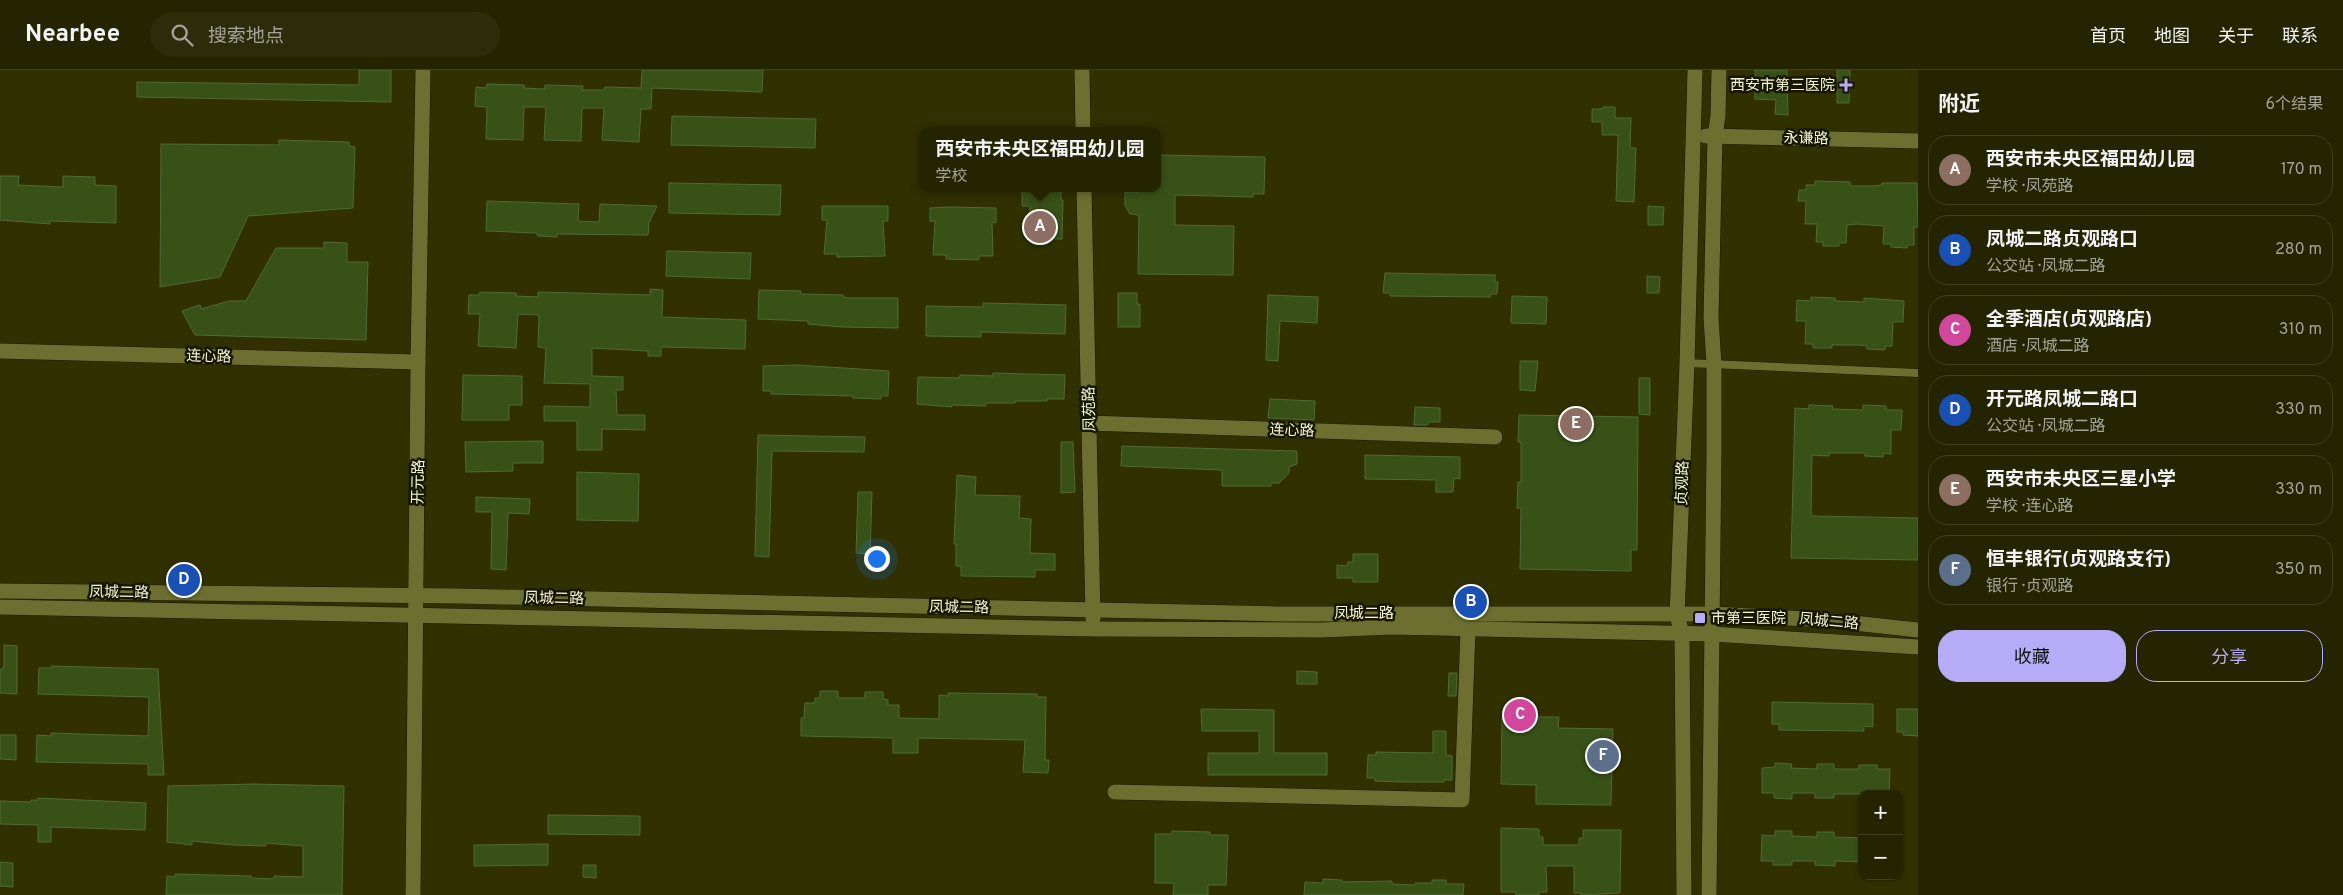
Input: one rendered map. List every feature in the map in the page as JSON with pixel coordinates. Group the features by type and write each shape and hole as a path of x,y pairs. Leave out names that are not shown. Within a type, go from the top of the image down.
{"main road":[{"name":"开元路","path":"413,895 423,70"},
{"path":"1082,70 1083,127"},
{"name":"贞观路","path":"1684,895 1682,633 1677,616 1687,363 1695,70"},
{"name":"贞观路","path":"1708,895 1714,364 1712,318 1715,136 1718,116 1719,70"},
{"name":"永谦路","path":"1694,136 1918,141"},
{"name":"凤苑路","path":"1084,192 1093,629"},
{"name":"连心路","path":"0,351 418,362"},
{"name":"连心路","path":"1089,423 1495,437"},
{"name":"凤城二路","path":"0,591 417,595 1278,614 1472,613 1677,616 1712,614 1826,620 1918,630"},
{"name":"凤城二路","path":"0,607 1093,629 1468,629 1682,633 1918,647"},
{"path":"1116,792 1462,800 1468,629"}],"lane":[{"path":"1687,363 1918,373"}],"building":[{"path":"359,70 391,70 391,102 137,97 137,82 359,85"},
{"path":"642,70 763,70 762,92 652,88 651,109 641,109 639,142 602,140 604,108 582,108 581,141 544,140 546,107 524,107 523,140 486,139 487,107 475,106 476,87 486,88 487,84 524,85 524,88 545,89 545,85 583,86 582,90 604,90 605,87 641,88"},
{"path":"1755,70 1787,70 1788,115 1775,114 1776,100 1755,99"},
{"path":"1837,70 1850,70 1849,103 1837,103"},
{"path":"1603,107 1615,107 1615,118 1631,118 1630,148 1636,148 1634,202 1616,201 1618,135 1602,135 1602,122 1592,122 1592,109 1603,109"},
{"path":"672,116 816,119 815,148 671,145"},
{"path":"279,140 349,142 349,146 355,147 353,208 248,216 220,277 160,287 161,144 279,145"},
{"path":"1161,155 1265,157 1264,194 1253,194 1253,197 1175,195 1175,225 1234,226 1233,275 1138,274 1139,215 1130,214 1125,205 1125,192 1161,192"},
{"path":"0,176 19,176 18,185 63,187 63,176 95,177 95,185 116,186 116,223 50,221 50,224 0,220"},
{"path":"1815,181 1850,182 1850,186 1873,186 1882,185 1882,183 1917,183 1918,227 1914,227 1914,245 1908,245 1907,248 1891,247 1891,244 1883,244 1884,226 1857,224 1847,225 1846,243 1839,243 1839,246 1823,246 1823,242 1816,242 1817,224 1805,224 1806,201 1798,201 1799,190 1806,190 1806,185 1815,185"},
{"path":"669,183 781,185 780,215 669,213"},
{"path":"1022,192 1061,192 1061,200 1063,200 1062,239 1029,238 1030,206 1022,206"},
{"path":"487,201 579,204 578,221 599,222 600,204 657,206 649,223 648,235 557,234 557,237 538,236 536,233 486,231"},
{"path":"822,206 888,206 888,221 883,221 885,256 837,257 837,254 824,254 827,220 822,220"},
{"path":"1648,206 1664,207 1663,225 1648,225"},
{"path":"930,208 996,208 996,223 992,222 993,256 979,256 979,260 946,259 946,255 933,255 935,221 930,221"},
{"path":"324,242 347,243 347,262 368,262 366,340 195,335 182,311 200,305 201,309 229,301 246,301 276,248 324,248"},
{"path":"667,251 751,253 750,279 666,276"},
{"path":"1385,273 1495,275 1495,282 1498,282 1497,294 1490,294 1490,297 1390,296 1390,293 1383,293"},
{"path":"1647,276 1660,277 1659,293 1647,293"},
{"path":"650,289 663,290 662,317 746,320 745,349 661,347 661,356 648,356 648,351 592,348 592,376 623,377 623,390 616,390 617,415 645,415 645,430 602,429 602,450 577,450 577,421 544,421 544,406 590,407 590,384 544,383 546,348 538,347 539,315 518,314 516,348 478,346 480,314 468,314 469,295 479,295 480,292 516,293 516,296 538,297 538,292 650,295"},
{"path":"759,290 801,291 801,294 843,295 843,297 850,298 898,298 898,328 842,327 808,324 808,321 758,319"},
{"path":"1118,293 1137,293 1137,304 1140,304 1140,327 1118,327"},
{"path":"1268,295 1318,297 1317,323 1280,321 1278,361 1266,360"},
{"path":"1512,296 1547,297 1546,324 1511,323"},
{"path":"1811,297 1835,298 1835,301 1864,302 1864,298 1904,301 1903,322 1893,322 1892,346 1885,346 1885,350 1867,349 1867,346 1859,345 1832,345 1832,348 1813,348 1813,344 1805,344 1806,321 1796,321 1797,300 1811,301"},
{"path":"983,303 1066,305 1065,334 981,332 981,337 926,336 926,306 983,307"},
{"path":"1520,361 1538,361 1535,391 1520,390"},
{"path":"798,365 889,371 888,396 881,396 881,399 853,398 853,396 771,394 771,391 763,391 763,366"},
{"path":"993,373 1065,375 1064,399 986,403 986,406 952,405 952,407 917,404 918,377 959,378 960,375 993,376"},
{"path":"463,375 522,376 522,405 509,405 509,420 462,420"},
{"path":"1639,378 1650,378 1650,415 1639,414"},
{"path":"1270,399 1315,401 1314,420 1268,418"},
{"path":"1809,405 1833,406 1832,409 1863,410 1863,405 1886,406 1886,410 1902,410 1901,430 1891,430 1891,454 1883,453 1883,457 1865,456 1865,453 1829,453 1829,456 1812,455 1811,516 1918,518 1918,560 1791,558 1795,408 1809,409"},
{"path":"1415,407 1440,408 1440,422 1428,422 1428,425 1414,425"},
{"path":"1519,415 1638,417 1637,550 1631,550 1631,571 1520,569 1521,508 1517,508 1518,482 1521,482 1521,442 1518,442"},
{"path":"758,435 865,437 864,452 772,451 769,557 755,556"},
{"path":"543,441 543,463 513,463 513,471 466,472 465,442"},
{"path":"1061,442 1073,442 1075,492 1061,493"},
{"path":"1122,446 1297,451 1297,464 1289,467 1289,473 1279,483 1271,483 1271,486 1222,486 1222,470 1121,466"},
{"path":"1365,455 1460,457 1460,479 1454,478 1453,492 1436,492 1436,480 1365,479"},
{"path":"577,472 639,474 638,521 577,520"},
{"path":"957,475 976,477 975,495 1020,496 1019,518 1031,519 1030,553 1055,554 1055,570 1035,570 1035,577 961,576 961,566 956,566 956,544 954,544"},
{"path":"858,492 872,492 870,554 856,553"},
{"path":"476,497 530,499 529,514 508,513 506,570 491,569 492,512 476,512"},
{"path":"1353,554 1378,554 1378,582 1353,582 1353,578 1337,578 1337,565 1347,566 1348,562 1353,562"},
{"path":"4,645 17,646 17,694 0,693 0,669 3,669 4,665"},
{"path":"51,666 158,669 164,775 148,775 148,764 36,762 37,735 51,736 51,733 148,736 149,697 38,694 39,668 51,668"},
{"path":"1297,671 1317,672 1317,684 1297,684"},
{"path":"1449,673 1457,673 1456,696 1448,696"},
{"path":"820,691 838,691 838,698 865,698 865,692 883,692 883,699 888,700 888,705 899,705 899,718 939,719 939,695 948,696 948,693 1037,694 1037,697 1046,697 1045,760 1049,760 1048,773 1023,772 1025,740 918,738 918,753 893,753 893,738 801,736 801,718 804,718 805,703 815,703 815,698 820,698"},
{"path":"1772,702 1873,704 1873,727 1864,726 1864,731 1779,730 1779,724 1772,724"},
{"path":"1201,709 1274,710 1274,753 1327,753 1327,775 1208,775 1208,753 1259,753 1259,731 1202,731"},
{"path":"1897,709 1918,709 1918,736 1903,735 1903,732 1897,732"},
{"path":"1502,717 1559,717 1558,728 1613,729 1611,805 1536,804 1536,785 1501,784"},
{"path":"1433,731 1446,731 1446,755 1452,756 1452,780 1444,780 1444,782 1402,782 1375,781 1375,778 1367,778 1368,755 1376,755 1376,752 1433,753"},
{"path":"0,735 16,735 16,760 0,759"},
{"path":"1775,763 1792,764 1791,768 1817,769 1817,764 1834,764 1834,769 1859,769 1859,765 1877,765 1877,769 1890,769 1889,790 1858,790 1858,794 1834,794 1834,798 1815,798 1815,793 1792,793 1792,799 1774,798 1774,793 1762,793 1762,768 1775,767"},
{"path":"254,784 344,786 342,895 166,895 167,876 175,877 175,874 251,876 251,878 274,879 274,876 303,877 303,846 266,843 266,846 233,845 192,841 192,845 167,842 168,786"},
{"path":"38,798 146,803 145,830 51,827 51,842 38,842 38,825 0,824 0,801 31,802 31,800 38,800"},
{"path":"548,815 640,816 640,835 548,834"},
{"path":"1501,828 1539,829 1539,837 1543,837 1543,845 1579,845 1579,838 1583,838 1583,830 1621,830 1620,893 1581,895 1581,893 1574,893 1574,866 1546,866 1547,892 1539,892 1539,895 1516,895 1516,892 1501,892"},
{"path":"1172,831 1210,832 1210,835 1228,835 1226,885 1208,885 1208,895 1173,895 1174,883 1155,883 1155,834 1172,834"},
{"path":"1775,831 1792,831 1792,836 1817,837 1817,832 1834,832 1834,837 1858,838 1858,862 1835,861 1835,866 1815,865 1815,861 1792,861 1792,865 1773,865 1773,861 1761,861 1762,835 1775,836"},
{"path":"548,844 548,865 474,866 474,845"},
{"path":"0,862 13,863 13,887 0,886"},
{"path":"583,865 596,865 596,878 583,877"},
{"path":"1323,879 1342,880 1342,882 1392,881 1392,884 1415,885 1415,883 1432,883 1432,880 1446,880 1446,884 1464,884 1463,895 1304,895 1305,882 1323,883"}],"place":[{"name":"西安市第三医院","path":"1846,85"},
{"name":"西安市未央区福田幼儿园","path":"1040,227"},
{"name":"西安市未央区三星小学","path":"1576,424"},
{"name":"开元路凤城二路口","path":"184,580"},
{"name":"凤城二路贞观路口","path":"1471,602"},
{"name":"市第三医院","path":"1700,618"},
{"name":"全季酒店(贞观路店)","path":"1520,715"},
{"name":"恒丰银行(贞观路支行)","path":"1603,756"}]}
